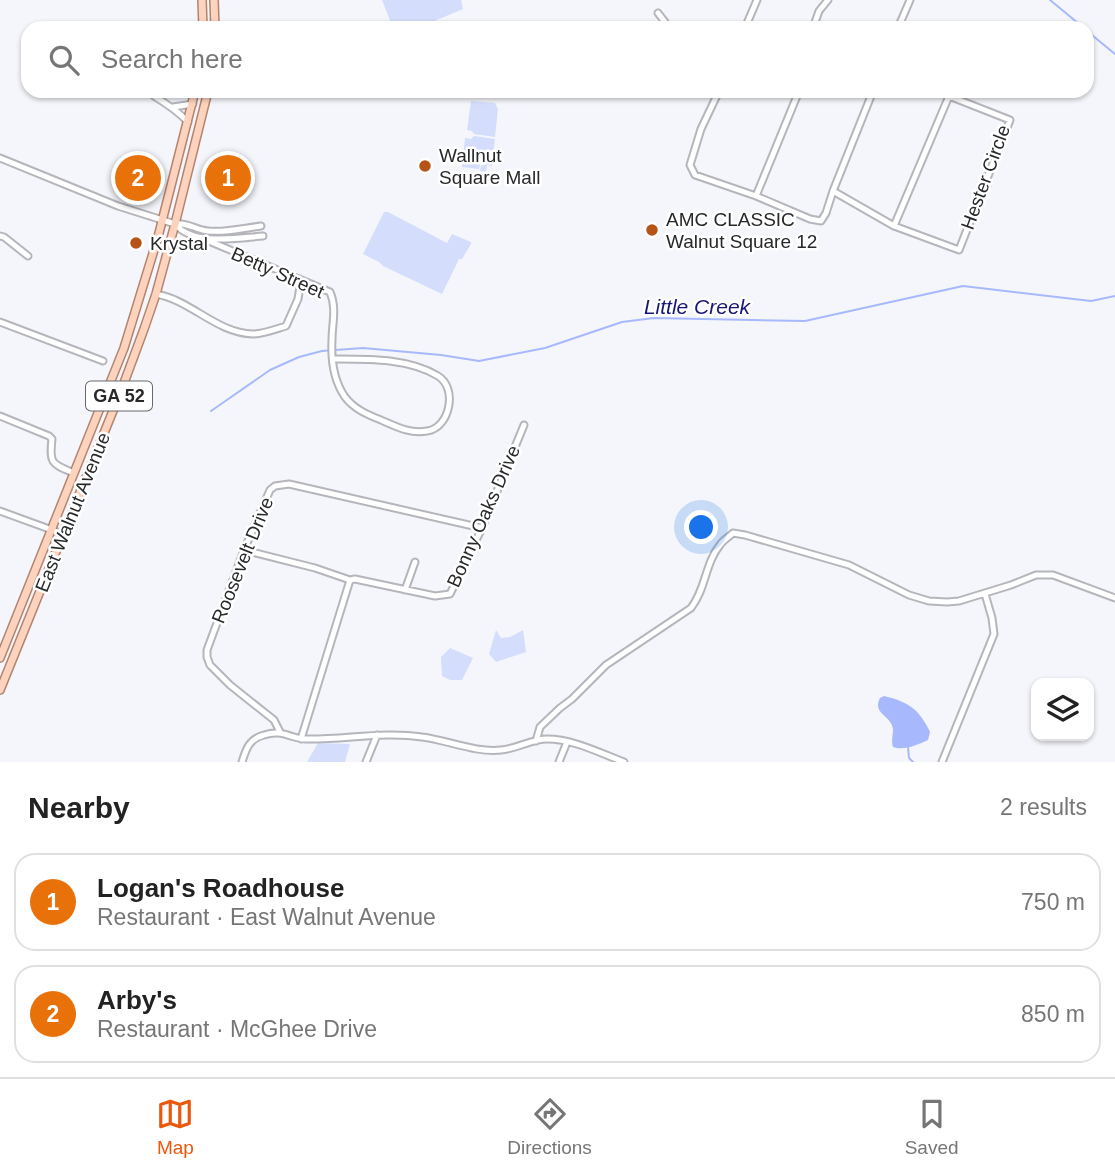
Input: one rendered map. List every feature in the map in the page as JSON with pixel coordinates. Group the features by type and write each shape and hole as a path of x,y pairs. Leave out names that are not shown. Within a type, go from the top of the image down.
{"main road":[{"path":"202,0 203,21"},
{"path":"214,0 216,21"},
{"name":"East Walnut Avenue","path":"0,658 124,348 163,221 194,98"},
{"name":"East Walnut Avenue","path":"0,690 129,371 156,294 206,98"}],"street":[{"path":"748,21 757,0"},
{"path":"815,21 819,10 828,0"},
{"path":"901,21 910,0"},
{"path":"658,13 664,21"},
{"path":"157,98 173,107 188,122"},
{"path":"716,98 701,129 690,165 695,175 756,195 810,219 821,221 870,98"},
{"path":"756,195 796,98"},
{"path":"894,226 948,98"},
{"name":"Hester Circle","path":"833,191 894,226 959,250 1010,120 954,98"},
{"path":"173,107 193,104"},
{"path":"0,158 112,204 163,221 182,223 212,232 261,226"},
{"name":"Betty Street","path":"175,224 179,229 330,292 334,309 332,343 333,359 334,371 344,396 363,413 409,432 430,431 442,424 450,405 450,392 441,377 398,363 333,359"},
{"path":"0,236 28,256"},
{"path":"204,239 263,236"},
{"path":"156,294 170,296 230,330 254,334 286,326 298,299 301,280"},
{"path":"0,323 103,361"},
{"path":"0,416 49,436 52,439 52,461 74,473"},
{"name":"Bonny Oaks Drive","path":"244,550 350,580 435,597 450,594 482,528 524,425"},
{"name":"Roosevelt Drive","path":"280,732 274,720 230,685 210,665 207,657 220,611 270,490 283,484 482,528"},
{"path":"0,511 63,534"},
{"path":"536,741 540,727 606,665 691,608 697,600 719,545 733,533 849,565 909,595 929,601 960,601 1035,575 1053,575 1115,598"},
{"path":"405,590 415,562"},
{"path":"301,739 350,580"},
{"path":"942,762 994,634 985,594"},
{"path":"242,762 253,739 280,732 301,739 377,734 422,737 484,750 501,750 546,739 567,741 624,762"},
{"path":"366,762 377,734"},
{"path":"559,762 567,741"}],"shaded area":[{"path":"382,0 461,0 463,9 435,21 390,21"},
{"path":"471,101 495,103 498,109 495,137 474,134 467,130"},
{"path":"474,136 495,139 492,166 487,165 486,172 480,171 481,166 490,163 480,164 479,169 462,167 465,138 471,139"},
{"path":"384,212 447,243 452,234 471,242 462,259 459,259 442,294 363,254"},
{"path":"496,630 501,638 510,637 523,630 526,652 496,662 489,654"},
{"path":"450,648 473,658 462,680 450,680 442,676 441,657"},
{"path":"318,743 350,744 345,762 307,762"}],"water":[{"path":"884,696 907,704 917,712 930,732 928,740 906,748 893,747 892,724 878,708 880,698"}],"waterway":[{"path":"1050,0 1076,21"},
{"path":"1094,37 1115,54"},
{"name":"Little Creek","path":"211,411 270,370 299,357 322,351 363,348 479,361 545,348 622,322 654,318 805,321 963,286 1091,301 1115,296"},
{"path":"908,747 909,758 913,762"}],"place":[{"name":"Wallnut Square Mall","path":"425,166"},
{"name":"Arby's","path":"138,178"},
{"name":"Logan's Roadhouse","path":"228,178"},
{"name":"AMC CLASSIC Walnut Square 12","path":"652,230"},
{"name":"Krystal","path":"136,243"}]}
